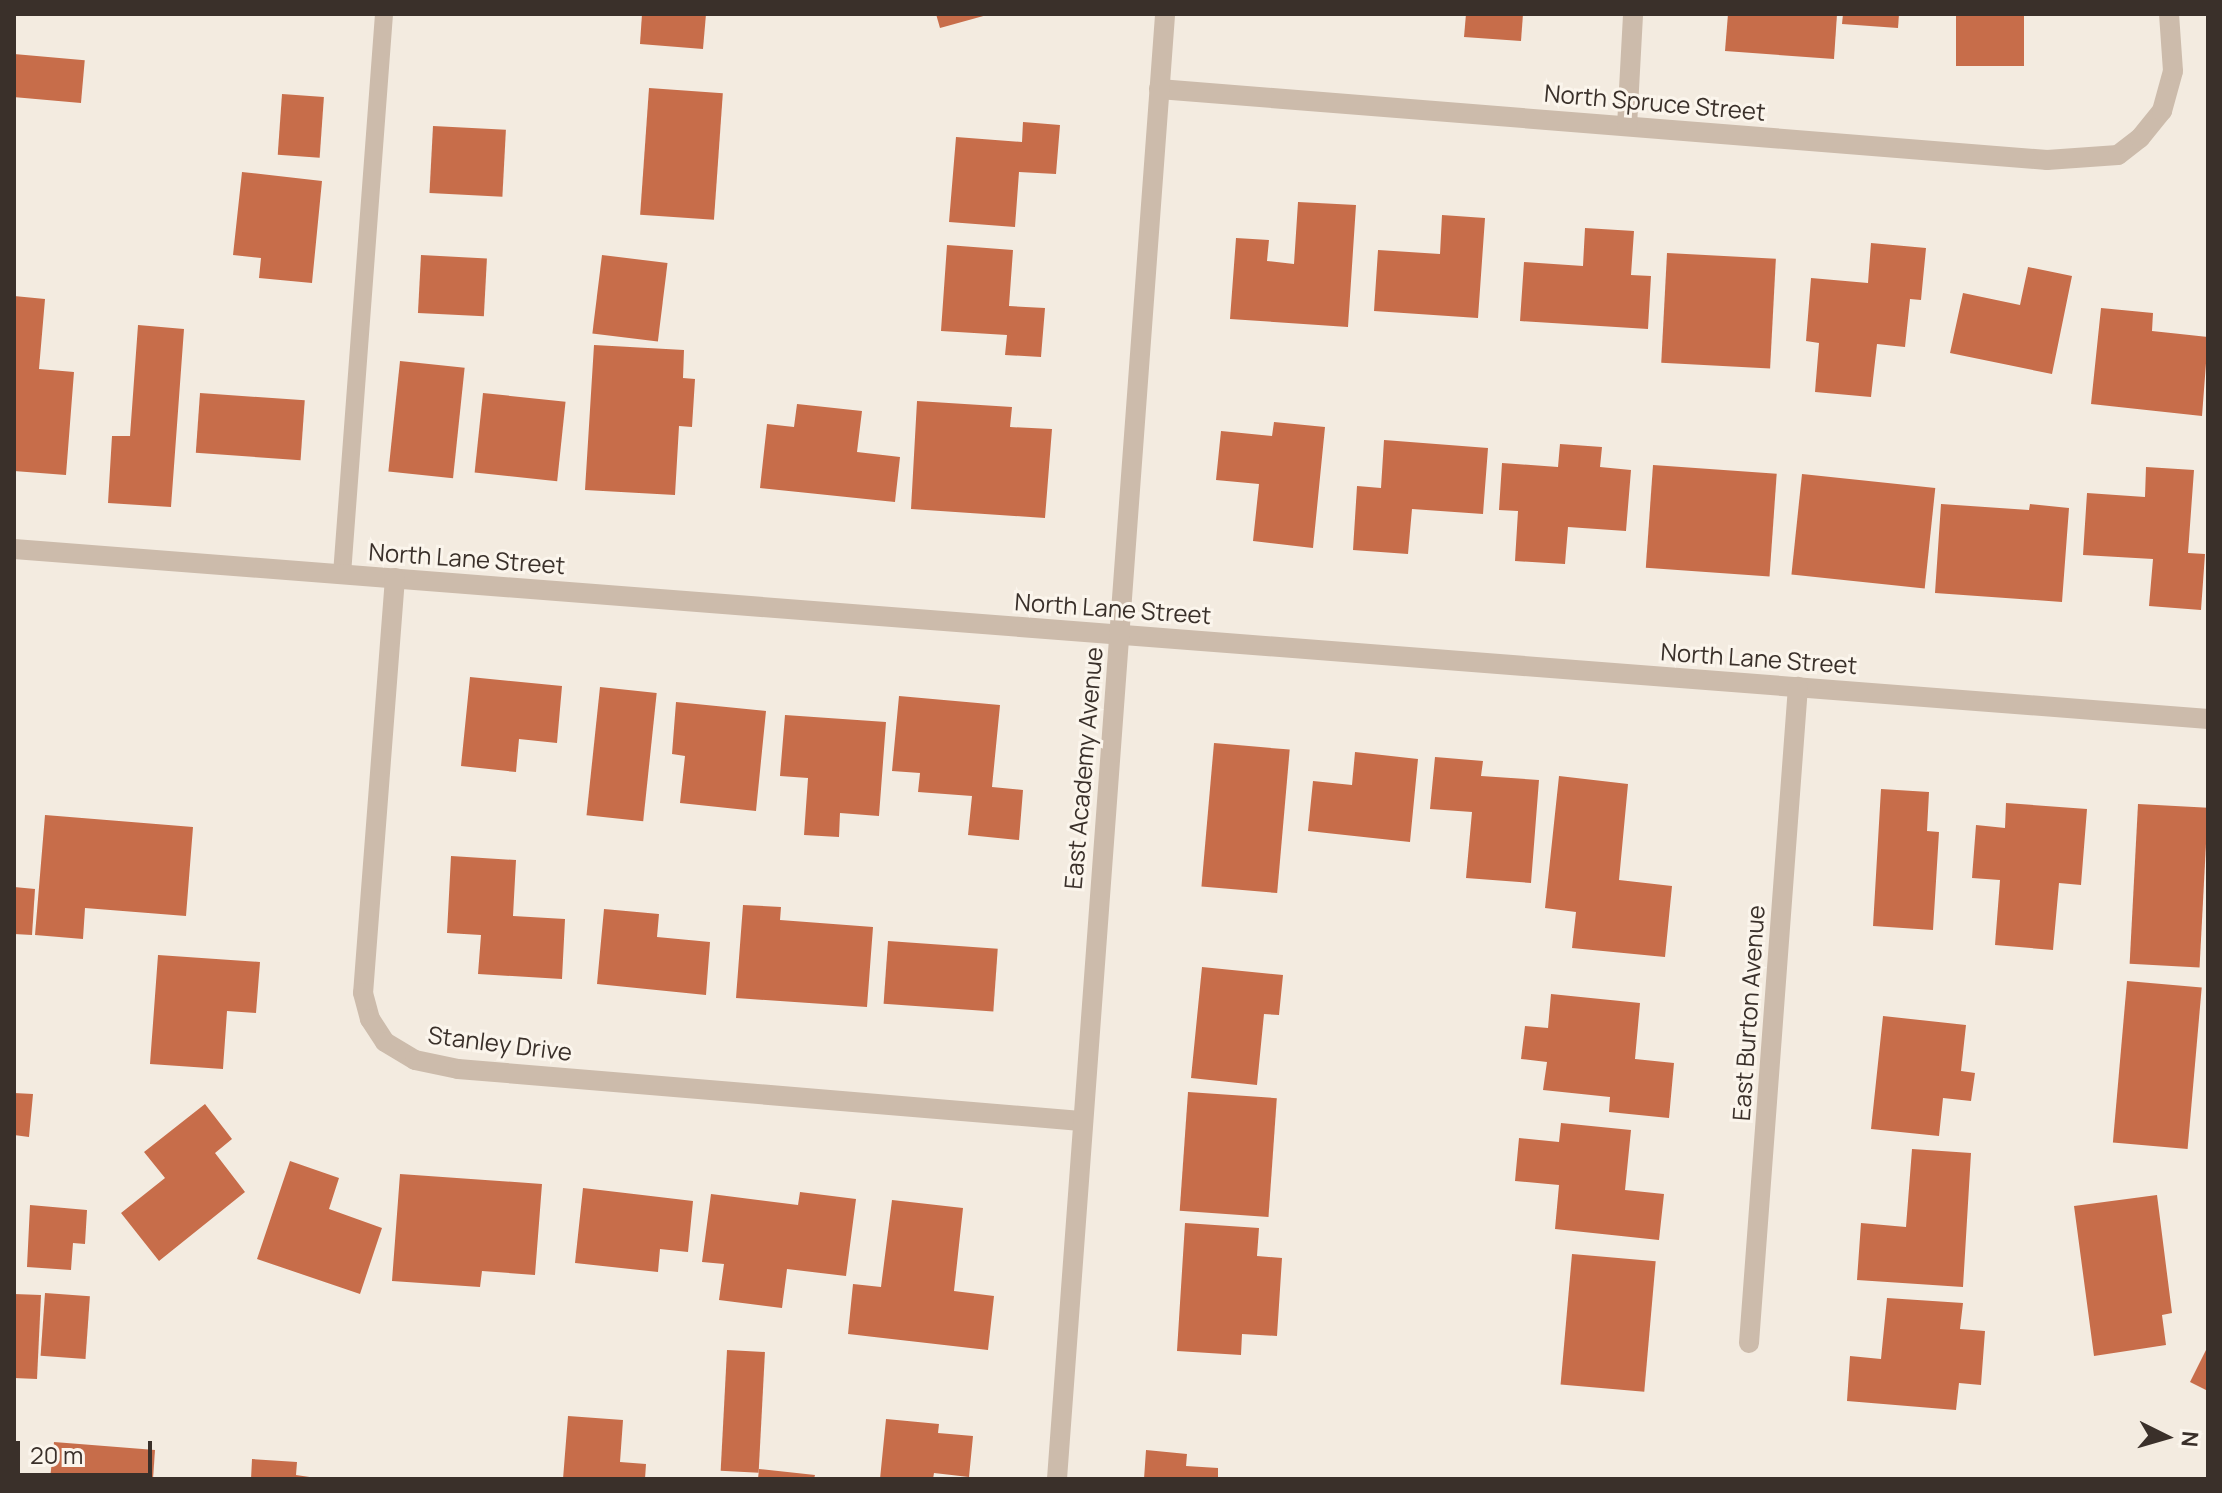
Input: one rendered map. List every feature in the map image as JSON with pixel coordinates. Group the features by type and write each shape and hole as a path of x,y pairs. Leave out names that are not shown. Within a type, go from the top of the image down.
{"street":[{"name":"East Academy Avenue","path":"1057,1479 1165,14"},
{"path":"1627,126 1633,14"},
{"name":"North Spruce Street","path":"1159,89 2047,160 2118,155 2140,138 2162,111 2173,71 2169,14"},
{"name":"North Lane Street","path":"14,549 2208,719"},
{"name":"Stanley Drive","path":"395,578 363,993 370,1019 385,1042 415,1060 458,1069 1081,1121"},
{"name":"East Burton Avenue","path":"1749,1343 1798,687"}],"lane":[{"path":"342,574 384,14"}],"building":[{"path":"642,14 706,14 703,49 640,44"},
{"path":"936,14 987,14 987,15 940,28"},
{"path":"1466,14 1523,14 1521,41 1464,37"},
{"path":"1728,14 1837,14 1834,59 1725,51"},
{"path":"1843,14 1899,14 1898,28 1842,24"},
{"path":"1956,14 2024,14 2024,66 1956,66"},
{"path":"14,54 85,60 81,103 14,97"},
{"path":"649,88 723,93 714,220 640,215"},
{"path":"282,94 324,97 320,158 278,155"},
{"path":"1023,122 1060,125 1056,174 1019,172 1015,227 949,222 956,137 1022,142"},
{"path":"433,126 506,130 502,197 429,193"},
{"path":"242,172 322,181 312,283 259,278 261,258 233,255"},
{"path":"1298,202 1356,205 1348,327 1230,319 1236,238 1269,240 1267,261 1294,264"},
{"path":"1442,215 1485,218 1478,318 1374,311 1378,250 1440,254"},
{"path":"1585,228 1634,231 1631,275 1651,276 1648,329 1520,321 1524,262 1583,266"},
{"path":"1871,243 1926,248 1921,300 1910,299 1905,347 1877,344 1871,397 1815,392 1819,343 1806,341 1811,278 1868,283"},
{"path":"947,245 1013,250 1009,306 1045,308 1041,357 1005,355 1007,335 941,331"},
{"path":"1667,253 1776,259 1770,369 1661,363"},
{"path":"421,255 487,258 484,316 418,313"},
{"path":"602,255 668,263 658,341 592,333"},
{"path":"2028,267 2072,276 2052,374 1950,353 1963,293 2020,305"},
{"path":"14,296 45,299 39,369 74,372 66,475 14,471"},
{"path":"2101,308 2153,313 2152,331 2208,337 2202,416 2091,404"},
{"path":"138,325 184,329 171,507 108,503 112,436 130,436"},
{"path":"594,345 684,350 683,378 695,379 692,427 679,426 675,495 585,490"},
{"path":"400,361 465,368 453,478 388,471"},
{"path":"200,393 305,400 301,460 196,453"},
{"path":"483,393 566,402 557,481 475,473"},
{"path":"917,401 1012,407 1010,427 1052,429 1045,518 911,509"},
{"path":"797,404 862,411 857,452 900,457 895,502 760,488 767,424 794,427"},
{"path":"1274,422 1325,427 1313,548 1253,541 1259,484 1216,480 1221,431 1272,436"},
{"path":"1384,440 1488,448 1483,514 1412,509 1408,554 1353,550 1357,486 1381,488"},
{"path":"1560,444 1602,447 1600,467 1631,470 1626,531 1568,527 1565,564 1515,561 1518,511 1499,510 1502,463 1558,467"},
{"path":"1653,465 1777,474 1770,576 1646,568"},
{"path":"2146,467 2194,470 2188,553 2205,554 2201,610 2149,606 2153,559 2083,555 2087,493 2145,497"},
{"path":"1802,474 1935,488 1925,588 1791,574"},
{"path":"1941,504 2029,510 2030,504 2069,508 2062,602 1935,593"},
{"path":"470,677 562,686 557,743 519,739 516,772 461,766"},
{"path":"600,687 657,693 643,821 587,815"},
{"path":"899,696 1000,705 992,787 1023,790 1019,840 968,835 972,796 918,792 920,773 892,771"},
{"path":"676,702 766,711 756,811 680,803 685,756 672,754"},
{"path":"785,715 886,722 879,816 840,813 839,837 804,835 808,778 780,776"},
{"path":"1214,743 1290,750 1277,893 1201,886"},
{"path":"1355,752 1418,759 1410,842 1308,831 1313,781 1352,785"},
{"path":"1435,757 1483,761 1481,776 1539,780 1531,883 1466,878 1472,812 1430,809"},
{"path":"1559,776 1628,784 1619,880 1672,886 1665,957 1572,948 1576,912 1545,908"},
{"path":"1881,789 1929,792 1927,831 1939,832 1933,930 1873,926"},
{"path":"2006,803 2087,809 2081,885 2059,883 2053,950 1995,945 2000,880 1972,878 1976,825 2005,828"},
{"path":"2138,804 2208,808 2200,967 2130,964"},
{"path":"45,815 193,827 186,916 85,908 83,939 35,935"},
{"path":"451,856 516,860 513,916 565,919 562,979 478,974 481,935 447,933"},
{"path":"14,887 35,889 32,935 14,934"},
{"path":"743,905 781,907 780,920 873,927 867,1007 736,998"},
{"path":"604,909 659,914 657,937 710,942 706,995 597,984"},
{"path":"888,941 998,949 993,1012 884,1004"},
{"path":"158,955 260,962 256,1013 227,1011 223,1069 150,1064"},
{"path":"1202,967 1283,975 1279,1015 1264,1014 1257,1085 1191,1078"},
{"path":"2127,981 2202,988 2188,1149 2113,1142"},
{"path":"1551,994 1640,1003 1635,1059 1674,1063 1669,1118 1609,1112 1610,1097 1543,1090 1547,1062 1521,1059 1525,1026 1548,1028"},
{"path":"1883,1016 1966,1025 1961,1071 1975,1073 1971,1101 1943,1098 1939,1136 1871,1129"},
{"path":"1188,1092 1277,1098 1268,1217 1180,1211"},
{"path":"14,1093 33,1094 29,1137 14,1135"},
{"path":"205,1104 232,1139 215,1153 245,1192 159,1261 121,1213 165,1178 144,1152"},
{"path":"1561,1123 1631,1130 1625,1190 1664,1194 1659,1240 1555,1229 1559,1185 1515,1181 1519,1138 1559,1142"},
{"path":"1912,1149 1971,1153 1963,1287 1857,1280 1861,1223 1906,1227"},
{"path":"290,1161 339,1178 329,1209 382,1228 360,1294 257,1259"},
{"path":"400,1174 542,1184 535,1275 482,1271 480,1287 392,1281"},
{"path":"583,1188 693,1201 688,1252 660,1249 658,1272 575,1263"},
{"path":"800,1192 856,1199 846,1276 787,1269 782,1308 719,1300 724,1264 702,1262 711,1194 798,1205"},
{"path":"2157,1195 2172,1313 2162,1315 2166,1345 2094,1356 2074,1206"},
{"path":"892,1200 963,1208 954,1291 994,1296 988,1350 848,1334 853,1284 881,1287"},
{"path":"30,1205 87,1210 85,1244 73,1243 71,1270 27,1267"},
{"path":"1185,1223 1259,1228 1257,1256 1282,1258 1277,1336 1242,1334 1241,1355 1177,1351"},
{"path":"1572,1254 1656,1261 1644,1392 1561,1385"},
{"path":"45,1293 90,1296 85,1359 41,1356"},
{"path":"14,1294 41,1295 37,1379 14,1378"},
{"path":"1887,1298 1963,1303 1960,1329 1985,1331 1981,1385 1959,1383 1956,1410 1847,1401 1850,1356 1881,1359"},
{"path":"2208,1346 2208,1391 2190,1382"},
{"path":"727,1350 765,1352 759,1473 721,1471"},
{"path":"568,1416 623,1420 620,1462 646,1464 645,1479 563,1479"},
{"path":"886,1419 939,1424 938,1433 973,1436 969,1477 934,1473 933,1479 880,1479"},
{"path":"54,1442 155,1450 153,1479 50,1479"},
{"path":"1146,1450 1187,1454 1186,1466 1218,1468 1218,1479 1144,1479"},
{"path":"252,1459 297,1462 296,1475 323,1479 251,1479"},
{"path":"759,1469 815,1475 814,1479 758,1479"}]}
